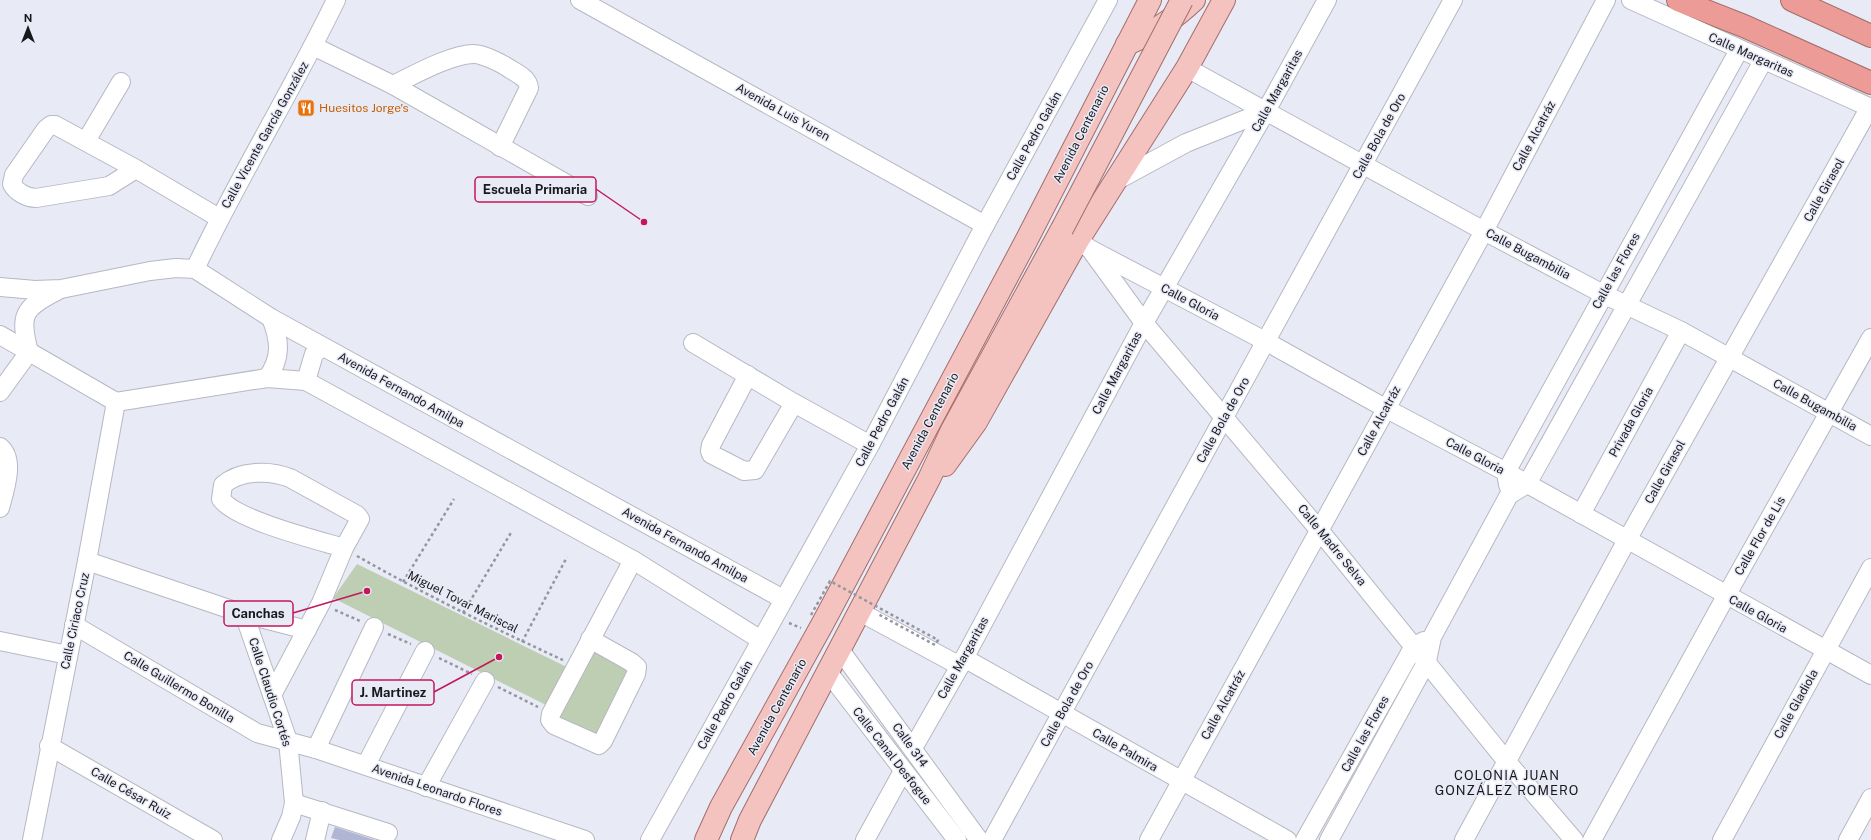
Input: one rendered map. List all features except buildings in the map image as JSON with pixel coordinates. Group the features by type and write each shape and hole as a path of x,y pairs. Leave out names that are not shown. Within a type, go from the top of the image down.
{"highway":[{"path":"1678,0 1744,26 1871,83"},
{"path":"1706,0 1744,26"},
{"path":"1792,0 1871,36"}],"main road":[{"name":"Avenida Centenario","path":"706,840 721,807 814,625 1026,243 1150,0"},
{"name":"Avenida Centenario","path":"1077,239 1182,0"},
{"path":"1127,44 1157,30 1171,21 1194,0"},
{"name":"Avenida Centenario","path":"742,840 750,820 840,650 869,613 952,430 1187,68 1224,0"}],"street":[{"name":"Calle Vicente García González","path":"195,269 219,218 314,46 336,0"},
{"name":"Avenida Luis Yuren","path":"580,0 985,225"},
{"name":"Calle Pedro Galán","path":"650,840 783,598 870,445 985,225 1108,0"},
{"name":"Calle Margaritas","path":"913,748 962,662 1144,323 1166,289 1327,0"},
{"name":"Calle Bola de Oro","path":"992,840 1224,416 1267,342 1453,0"},
{"name":"Calle Alcatráz","path":"1149,840 1320,530 1385,408 1484,231 1606,0"},
{"name":"Calle Margaritas","path":"1631,0 1739,50 1871,108"},
{"path":"314,46 393,86 588,196"},
{"name":"Calle las Flores","path":"1506,472 1739,50"},
{"path":"393,86 447,60 471,54 478,55 504,65 527,81 529,88 500,147"},
{"path":"1506,472 1509,495 1527,484 1764,61"},
{"name":"Calle Bugambilia","path":"1187,68 1484,231 1603,294 1681,331 1871,436"},
{"path":"86,141 121,82"},
{"name":"Calle Girasol","path":"1464,840 1508,762 1627,540 1871,108"},
{"path":"1113,183 1186,143 1266,111"},
{"path":"136,169 109,186 36,198 29,197 14,188 12,179 48,126 58,125 136,169 219,218"},
{"name":"Calle Gloria","path":"1077,239 1385,408 1506,472 1871,676"},
{"name":"Calle Madre Selva","path":"1077,239 1144,323 1320,530 1508,762 1574,840"},
{"path":"0,287 35,290 62,289 150,271 176,268 195,269"},
{"name":"Avenida Fernando Amilpa","path":"195,269 271,318 322,347 783,598"},
{"path":"0,392 28,352 24,327 25,316 29,308 62,289"},
{"path":"267,378 276,366 278,349 277,333 271,318"},
{"name":"Privada Gloria","path":"1581,514 1681,331"},
{"path":"0,334 28,352 116,402 267,378 306,381 633,560 761,640"},
{"name":"Calle Flor de Lis","path":"1592,840 1726,596 1830,414 1871,338"},
{"path":"693,343 794,403 870,445"},
{"path":"306,381 314,354 322,347"},
{"path":"748,375 711,445 710,451 712,454 744,471 755,470 794,403"},
{"name":"Calle Ciriaco Cruz","path":"32,840 49,746 87,561 116,402"},
{"path":"0,447 3,449 7,463 6,481 0,508"},
{"path":"272,695 307,630 344,548 359,524 360,516 278,473 267,472 239,477 229,480 223,485 221,499 226,506 244,516 344,548"},
{"name":"Calle las Flores","path":"1329,840 1427,662 1432,637 1509,495"},
{"path":"590,639 631,662 637,667 636,674 604,741 599,744 592,743 554,725 550,720 551,714 590,639 633,560"},
{"path":"87,561 244,614 307,630"},
{"name":"Calle Gladiola","path":"1722,840 1871,568"},
{"name":"Calle Palmira","path":"869,613 1062,713 1180,782 1287,840"},
{"name":"Calle Claudio Cortés","path":"244,614 288,741 294,803 291,817 281,840"},
{"name":"Calle Guillermo Bonilla","path":"74,624 257,733 288,741"},
{"path":"316,749 374,627"},
{"path":"1414,646 1432,637"},
{"path":"0,641 68,655"},
{"name":"Calle las Flores","path":"1305,840 1414,646"},
{"name":"Calle 314","path":"840,650 979,840"},
{"path":"366,765 425,651"},
{"name":"Calle Canal Desfogue","path":"828,672 957,840"},
{"path":"426,787 485,681"},
{"name":"Avenida Leonardo Flores","path":"288,741 366,765 426,787 585,840"},
{"name":"Calle César Ruiz","path":"49,746 213,840"},
{"path":"865,840 903,770"},
{"path":"1848,840 1871,798"},
{"path":"294,803 388,833"},
{"path":"315,840 322,811"}],"path":[{"path":"403,582 454,499"},
{"path":"463,613 512,530"},
{"name":"Miguel Tovar Mariscal","path":"344,548 403,582 463,613 576,667"},
{"path":"522,642 567,558"},
{"path":"774,616 814,625 830,581 938,640 935,645 869,613"}],"green space":[{"path":"357,564 579,673 595,644 642,671 603,744 555,716 558,711 333,598"}],"place":[{"name":"Huesitos Jorge's","path":"306,108"},
{"name":"Escuela Primaria","path":"644,222"},
{"name":"Canchas","path":"367,591"},
{"name":"J. Martinez","path":"499,657"}],"district":[{"name":"COLONIA JUAN GONZÁLEZ ROMERO","path":"1507,782"}]}
